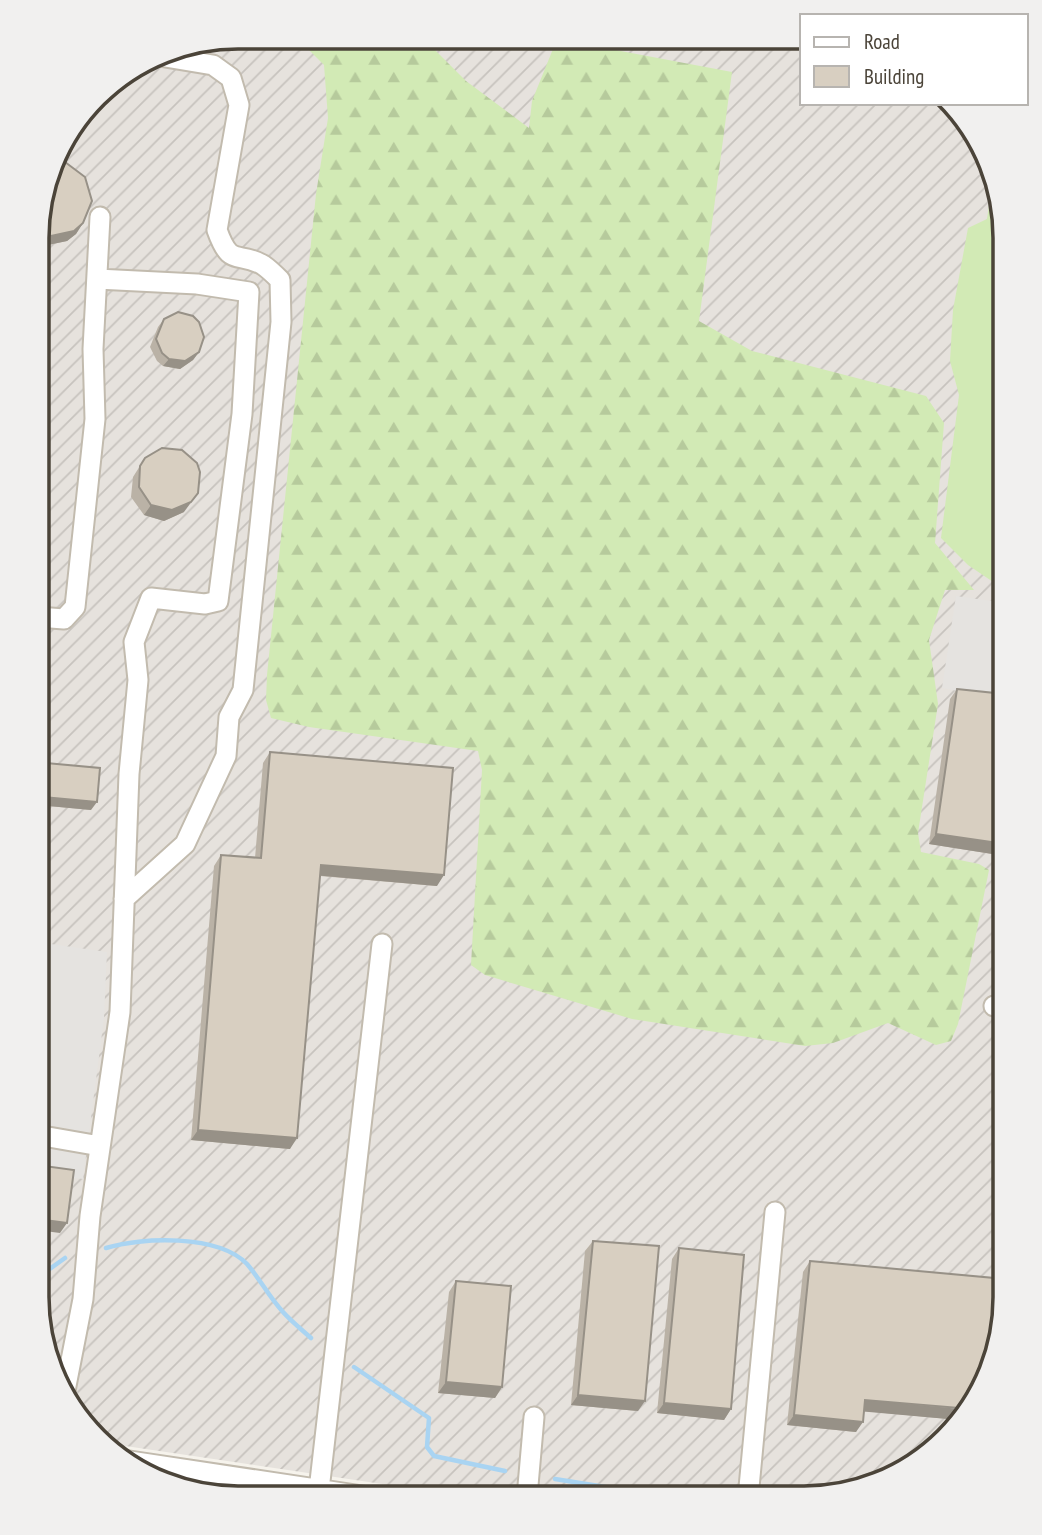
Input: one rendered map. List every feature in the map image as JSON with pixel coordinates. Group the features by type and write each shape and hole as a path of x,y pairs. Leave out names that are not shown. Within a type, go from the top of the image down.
{"street":[{"path":"124,899 184,844 226,756 229,717 243,690 281,322 280,280 262,264 234,258 223,247 217,230 239,105 231,78 213,65 177,59"},
{"path":"49,618 64,619 75,607 95,419 93,349 100,217"},
{"path":"67,1379 83,1299 100,1146 120,1013 129,774 138,680 134,642 151,598 205,604 218,601 242,414 249,292 197,284 97,279"},
{"path":"319,1486 382,943"},
{"path":"49,1137 100,1146"},
{"path":"749,1486 775,1212"},
{"path":"528,1486 534,1417"},
{"path":"149,1464 299,1486"}],"shaded area":[{"path":"238,49 800,49 800,105 939,105 974,154 983,177 991,213 993,1310 983,1358 974,1381 961,1402 929,1439 888,1467 853,1480 804,1486 396,1486 121,1445 88,1412 68,1381 59,1358 49,1297 49,238 55,189 74,143 96,113 113,96 143,74 189,55"},
{"path":"956,596 993,601 993,698 942,688"},
{"path":"49,944 107,952 104,1018 83,1179 49,1175"}],"green space":[{"path":"308,49 434,49 466,81 529,128 532,101 553,49 610,49 732,72 699,321 752,351 926,396 944,423 935,543 974,590 945,590 929,640 938,704 918,833 921,852 979,864 989,870 958,1024 951,1041 936,1045 888,1023 833,1043 805,1046 632,1019 485,975 471,965 482,770 478,751 309,727 271,718 266,700 267,675 316,194 328,118 324,65"},
{"path":"989,203 993,238 993,582 968,565 941,538 959,395 950,361 953,310 968,228 987,219"}],"building":[{"path":"65,162 85,177 92,201 83,223 74,231 51,236 55,189"},
{"path":"178,312 193,316 199,322 204,337 199,352 185,361 169,359 162,353 156,339 164,319"},
{"path":"162,448 182,450 197,463 200,472 198,493 191,502 172,510 151,505 139,487 140,466 145,458"},
{"path":"957,689 993,693 993,842 936,834"},
{"path":"270,752 453,768 444,875 321,865 297,1138 198,1130 221,855 261,858"},
{"path":"49,763 100,768 97,802 49,798"},
{"path":"49,1167 74,1170 67,1223 49,1221"},
{"path":"593,1241 659,1246 645,1401 578,1395"},
{"path":"679,1248 744,1255 731,1409 664,1403"},
{"path":"810,1261 993,1278 993,1310 983,1358 974,1381 957,1408 865,1400 863,1422 794,1415"},
{"path":"456,1281 511,1286 502,1387 446,1382"}],"waterway":[{"path":"106,1248 158,1240 199,1243 234,1254 247,1264 283,1312 311,1338"},
{"path":"49,1269 65,1258"},
{"path":"354,1367 429,1418 427,1447 434,1456 505,1471"},
{"path":"555,1479 599,1486"}]}
